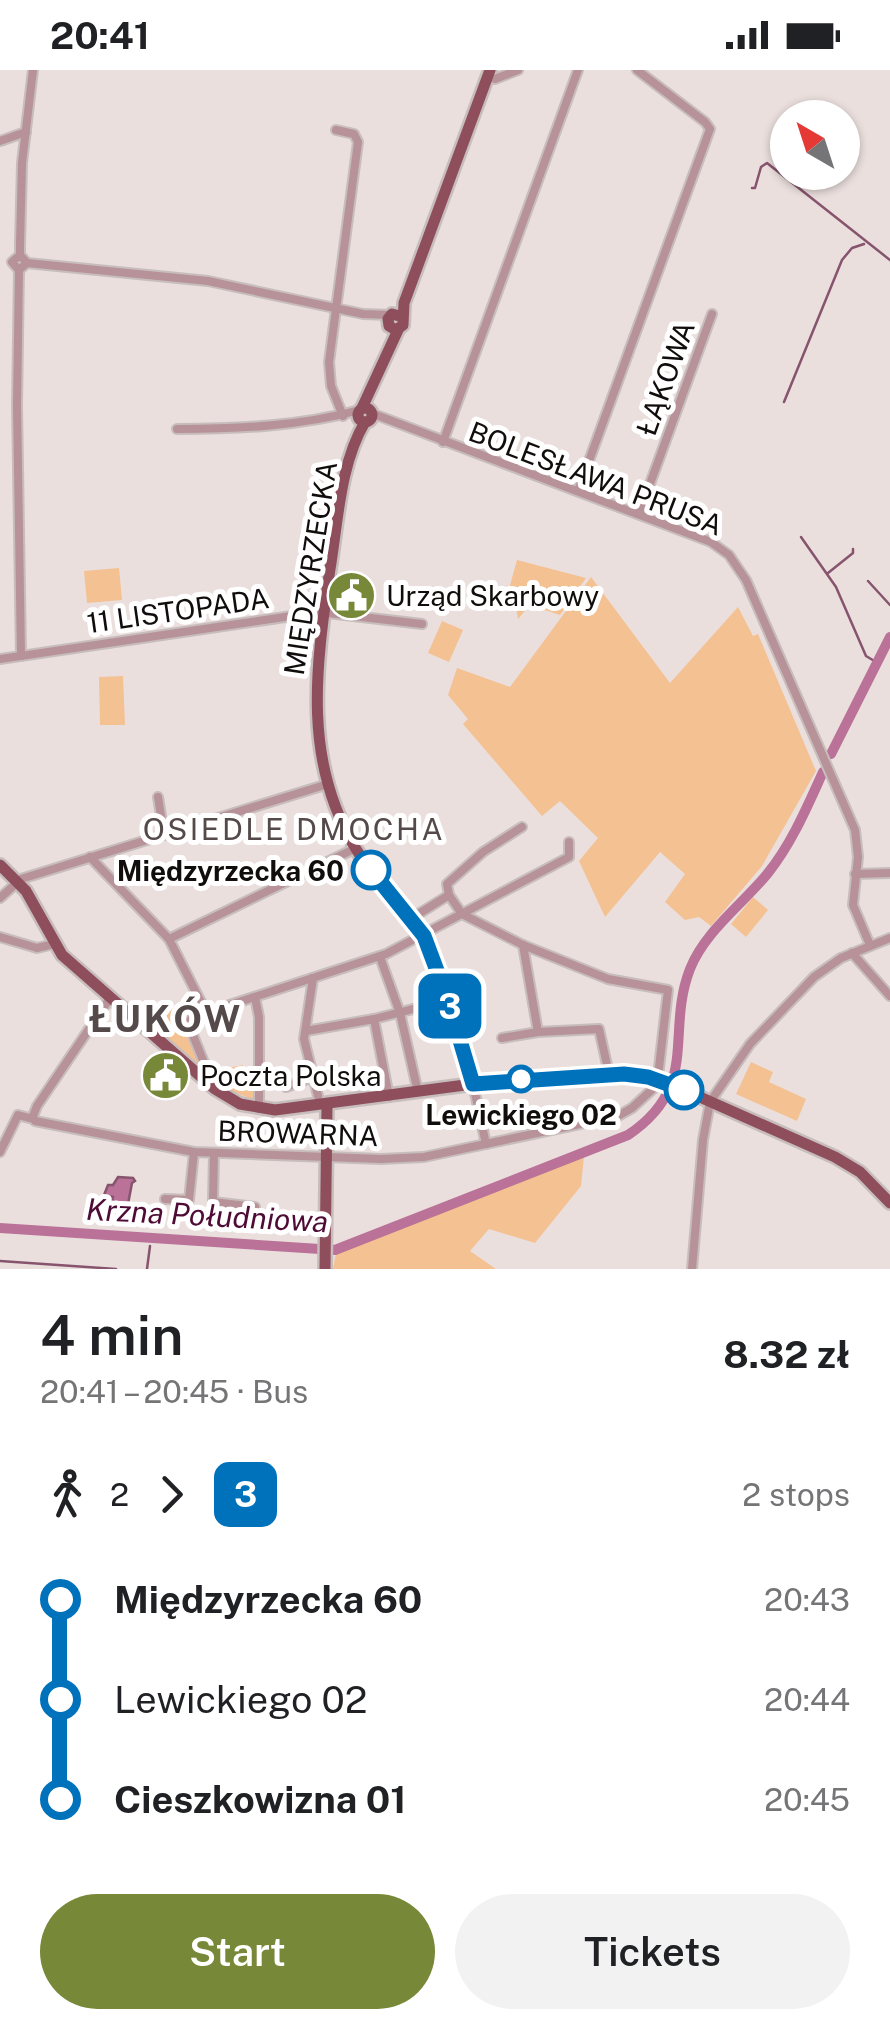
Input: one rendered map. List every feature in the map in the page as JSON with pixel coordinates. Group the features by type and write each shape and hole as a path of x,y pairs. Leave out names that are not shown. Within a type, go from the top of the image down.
{"main road":[{"name":"MIĘDZYRZECKA","path":"476,1083 424,936 356,848 328,784 315,710 324,613 341,502 356,441 395,321 489,74"},
{"path":"0,866 33,903 62,956 231,1100 259,1109 281,1110 322,1100 389,1097 476,1083 609,1074 666,1083 842,1160 890,1202"},
{"path":"322,1100 326,1256"}],"street":[{"path":"22,656 17,404 26,132 33,70"},
{"path":"489,74 495,78 518,70"},
{"path":"442,442 578,70"},
{"path":"578,491 710,130 705,122 637,70"},
{"path":"336,130 354,134 358,142 329,375 343,416"},
{"path":"0,141 26,132"},
{"path":"0,262 208,281 395,321"},
{"name":"ŁĄKOWA","path":"640,514 712,314"},
{"name":"BOLESŁAWA PRUSA","path":"364,415 640,514 710,542 729,555 740,569 855,830 858,858 853,905 870,946"},
{"name":"MIĘDZYRZECKA","path":"176,430 254,428 364,415"},
{"name":"11 LISTOPADA","path":"0,659 324,613 422,624"},
{"path":"0,898 18,882 328,784"},
{"path":"158,796 164,835"},
{"path":"522,827 476,857 448,884 449,895 462,914 522,945 608,979 668,990 666,1083"},
{"path":"205,1081 207,1070 188,1021 380,957 570,857 569,842"},
{"path":"169,939 356,848"},
{"path":"90,858 169,939 206,1012"},
{"path":"856,874 890,872"},
{"path":"412,918 449,895"},
{"path":"0,936 37,948 54,944"},
{"path":"692,1269 702,1140 710,1102 748,1046 824,968 890,938"},
{"path":"522,945 538,1032"},
{"path":"852,954 890,996"},
{"path":"380,957 400,1013 418,1092"},
{"path":"313,978 304,1042 322,1100"},
{"path":"255,997 259,1017 259,1109"},
{"path":"0,1152 18,1115 36,1121 37,1106 110,998"},
{"path":"306,1031 448,1000"},
{"path":"374,1019 389,1097"},
{"path":"502,1038 599,1029 609,1074"},
{"path":"286,1086 313,1077"},
{"path":"476,1083 488,1144"},
{"name":"BROWARNA","path":"36,1121 194,1152 326,1159 424,1157 618,1116 666,1083"},
{"path":"165,1199 189,1200 194,1152"},
{"path":"214,1153 213,1202 255,1207"}],"shaded area":[{"path":"517,560 586,578 560,615 530,605 518,619 515,599 507,596"},
{"path":"119,568 122,600 87,603 84,571"},
{"path":"591,577 670,683 738,607 753,636 758,634 816,771 762,866 711,926 699,917 685,920 665,902 685,874 660,852 605,917 579,861 598,838 560,801 542,816 463,724 468,719 448,695 457,668 510,687"},
{"path":"442,621 463,630 449,662 428,653"},
{"path":"123,676 125,725 100,725 99,677"},
{"path":"753,897 768,910 746,937 731,924"},
{"path":"170,1001 199,1062 195,1065 141,1018 152,1008"},
{"path":"751,1062 773,1072 769,1082 806,1099 797,1121 736,1094"},
{"path":"243,1065 243,1086 255,1082 254,1100 226,1089 214,1071"},
{"path":"584,1156 581,1186 535,1243 489,1229 470,1251 496,1269 333,1269 336,1253"},
{"path":"118,1177 135,1181 125,1220 109,1216 113,1197 104,1195"}],"waterway":[{"path":"752,188 761,167 767,163 890,260"},
{"path":"784,402 842,260 852,248 864,244"},
{"path":"801,537 836,587 866,656 876,662"},
{"path":"828,573 853,549"},
{"path":"868,581 890,605"},
{"name":"Krzna Południowa","path":"831,754 890,637"},
{"name":"Krzna Południowa","path":"0,1228 335,1250 628,1135 651,1116 673,1078 683,992 697,955 777,861 823,772"},
{"path":"147,1269 150,1246"},
{"path":"0,1261 116,1269"}],"bus line":[{"name":"3","path":"371,870 424,936 473,1084 624,1074 648,1077 684,1090"}],"place":[{"name":"Urząd Skarbowy","path":"351,595"},
{"name":"Międzyrzecka 60","path":"371,870"},
{"name":"Poczta Polska","path":"165,1075"},
{"name":"Lewickiego 02","path":"521,1079"}],"district":[{"name":"OSIEDLE DMOCHA","path":"294,829"},
{"name":"ŁUKÓW","path":"166,1018"}]}
